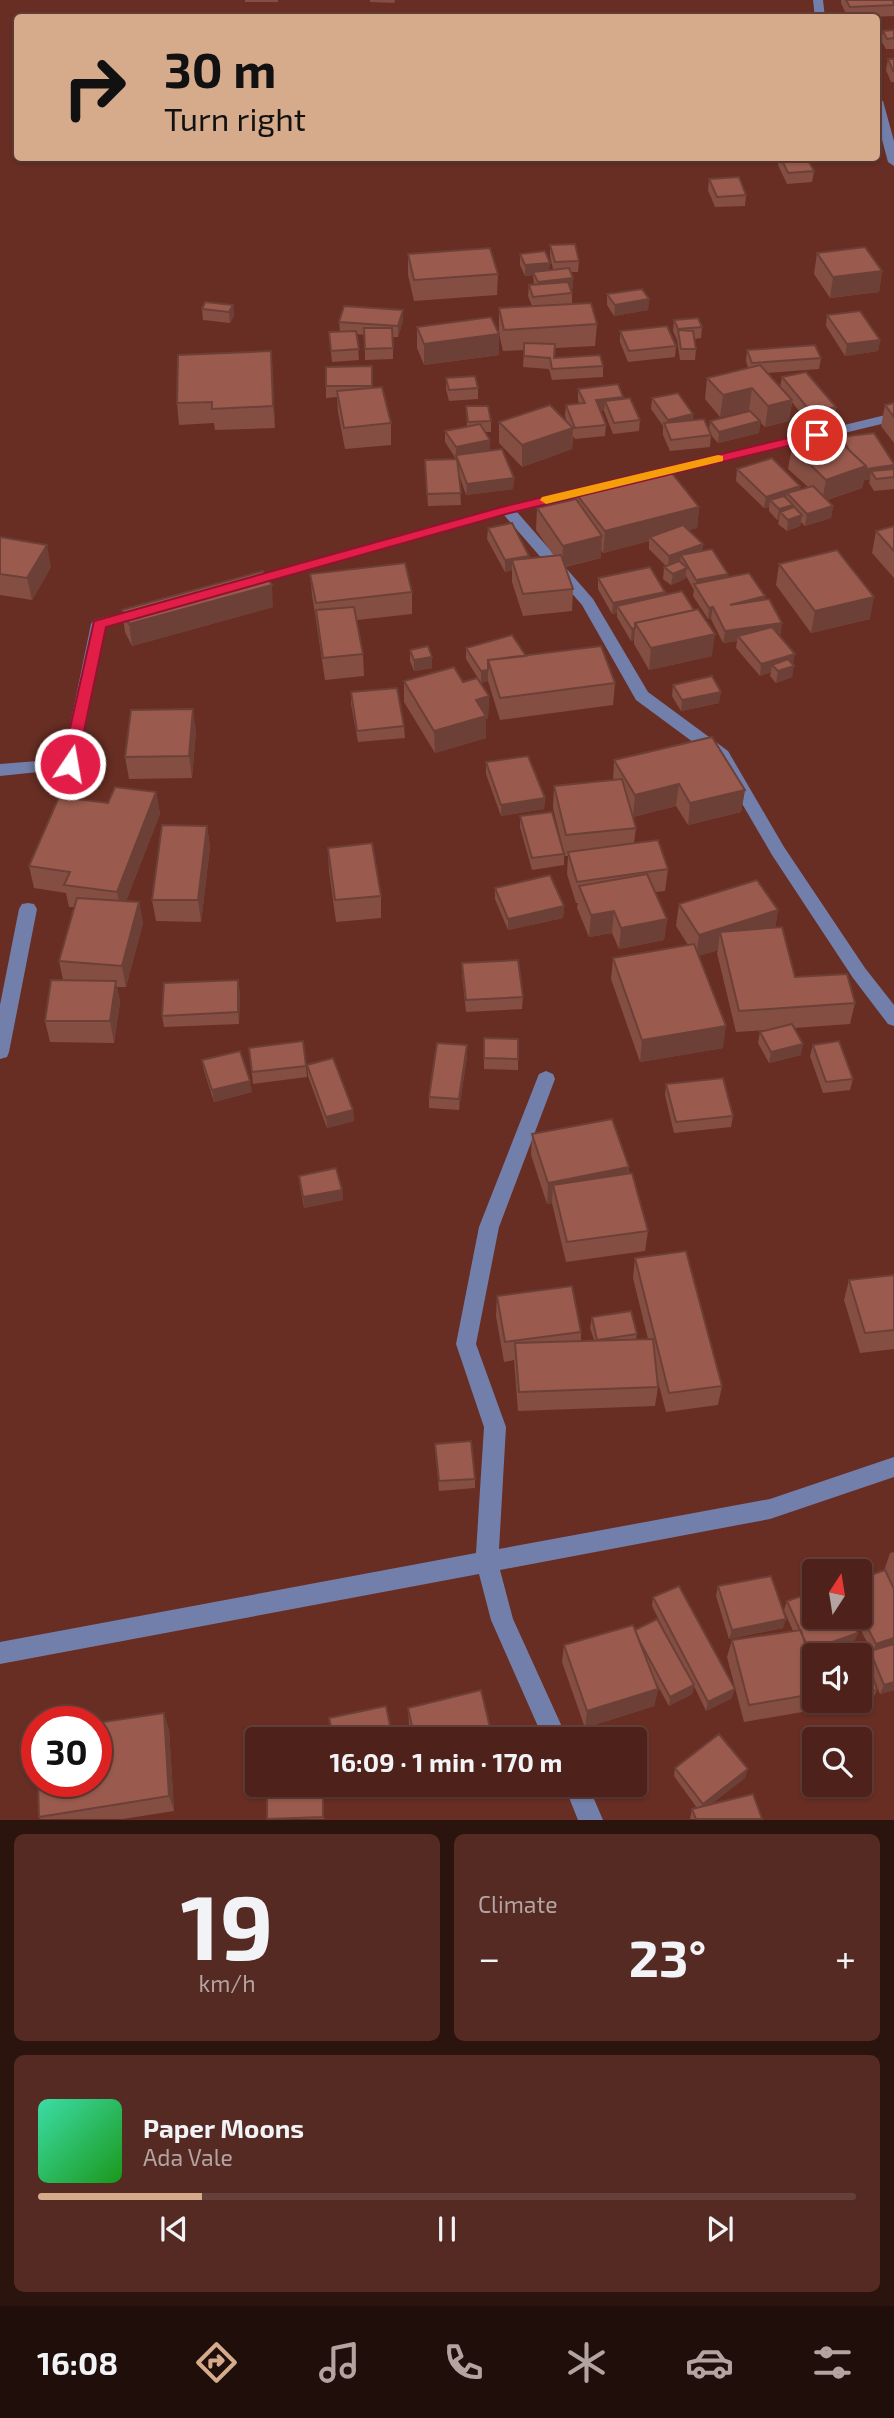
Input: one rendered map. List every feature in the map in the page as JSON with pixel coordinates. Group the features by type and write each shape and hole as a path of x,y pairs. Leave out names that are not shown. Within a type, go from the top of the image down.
{"street":[{"path":"880,112 894,162"},
{"path":"231,587 507,510 894,416"},
{"path":"507,510 588,602 642,696 722,754 778,851 859,973 894,1019"},
{"path":"0,770 70,764 99,624 165,606"},
{"path":"0,1052 28,909"},
{"path":"546,1079 489,1227 466,1344 495,1427 487,1562 502,1620 550,1727"},
{"path":"0,1653 770,1509 894,1467"},
{"path":"582,1797 592,1819"}],"building":[{"path":"846,0 893,0 894,5 850,7"},
{"path":"894,30 894,38 887,39 883,31"},
{"path":"888,59 894,59 894,71 893,71"},
{"path":"782,161 809,161 814,171 788,173"},
{"path":"739,177 746,195 717,197 709,179"},
{"path":"575,244 579,261 555,262 550,245"},
{"path":"865,247 882,271 833,277 817,253"},
{"path":"490,248 498,274 414,280 408,254"},
{"path":"545,251 550,263 525,265 520,254"},
{"path":"569,268 573,278 538,282 533,272"},
{"path":"568,282 572,293 533,297 529,285"},
{"path":"642,289 649,299 615,305 607,294"},
{"path":"205,302 233,305 229,312 202,309"},
{"path":"591,303 597,324 504,330 499,308"},
{"path":"344,306 403,310 398,326 339,322"},
{"path":"860,311 880,340 847,344 827,315"},
{"path":"491,317 499,334 424,344 417,327"},
{"path":"698,318 702,327 678,329 674,320"},
{"path":"667,326 676,346 629,351 620,331"},
{"path":"364,328 392,328 393,348 365,349"},
{"path":"678,330 693,331 696,349 681,349"},
{"path":"356,331 359,349 331,351 329,332"},
{"path":"524,343 555,344 554,358 600,355 603,366 552,369 550,358 524,356"},
{"path":"815,345 821,358 752,363 747,350"},
{"path":"271,351 273,406 212,409 212,402 177,403 178,355"},
{"path":"760,365 792,400 768,406 752,388 723,395 707,378"},
{"path":"372,366 372,386 326,386 326,367"},
{"path":"806,372 836,407 811,412 782,377"},
{"path":"475,376 478,388 449,390 446,378"},
{"path":"618,384 623,397 596,400 606,425 575,428 566,405 585,403 578,389"},
{"path":"382,387 391,423 344,428 337,391"},
{"path":"678,393 693,414 668,420 652,398"},
{"path":"630,398 640,420 614,423 605,401"},
{"path":"894,403 894,417 885,405"},
{"path":"550,405 573,428 522,445 499,422"},
{"path":"466,406 488,406 491,421 468,422"},
{"path":"750,411 760,421 719,432 710,421"},
{"path":"704,419 711,435 671,440 664,423"},
{"path":"480,424 490,440 456,447 445,431"},
{"path":"874,433 894,465 866,469 841,437"},
{"path":"832,434 866,466 826,480 792,447"},
{"path":"502,449 514,478 467,484 456,455"},
{"path":"772,458 800,486 766,497 737,469"},
{"path":"457,459 461,493 427,494 425,460"},
{"path":"667,467 699,507 605,531 574,491"},
{"path":"894,469 894,477 876,479 871,471"},
{"path":"813,486 833,506 807,514 787,493"},
{"path":"784,496 793,505 779,509 770,500"},
{"path":"576,499 602,536 563,546 537,508"},
{"path":"794,507 802,515 788,520 780,512"},
{"path":"512,523 529,556 505,560 488,528"},
{"path":"683,525 703,544 669,556 650,537"},
{"path":"894,526 894,551 876,531"},
{"path":"0,537 47,545 27,578 0,574"},
{"path":"712,549 728,574 696,580 681,555"},
{"path":"837,550 874,597 815,611 779,564"},
{"path":"561,555 573,589 523,594 512,560"},
{"path":"679,561 687,568 673,574 664,567"},
{"path":"405,563 412,592 316,603 310,574"},
{"path":"650,567 665,592 613,603 598,578"},
{"path":"263,571 272,585 129,624 122,610"},
{"path":"749,573 765,596 730,605 769,599 782,623 725,631 713,607 709,608 694,584"},
{"path":"682,591 694,610 635,623 635,628 632,629 617,606"},
{"path":"354,607 363,654 323,658 316,610"},
{"path":"698,609 715,634 651,648 635,623"},
{"path":"772,627 795,654 761,664 738,636"},
{"path":"512,635 526,656 488,660 488,670 481,671 466,648"},
{"path":"428,646 432,657 414,660 410,650"},
{"path":"601,646 615,683 500,698 488,660"},
{"path":"788,659 794,666 778,671 772,665"},
{"path":"454,667 463,682 477,678 489,696 476,700 486,716 434,731 404,681"},
{"path":"712,676 721,692 682,700 673,685"},
{"path":"397,688 404,726 357,731 351,692"},
{"path":"193,709 189,756 125,757 131,710"},
{"path":"712,737 745,790 690,803 679,784 635,795 614,760"},
{"path":"528,756 545,798 501,805 486,762"},
{"path":"622,779 636,828 566,835 554,786"},
{"path":"115,787 156,792 117,892 64,885 70,872 29,866 59,797 108,803"},
{"path":"552,812 564,854 532,858 520,816"},
{"path":"162,825 207,826 198,900 152,900"},
{"path":"658,840 668,869 577,882 568,852"},
{"path":"372,843 381,896 335,900 328,848"},
{"path":"647,874 667,919 621,928 614,911 591,915 579,886"},
{"path":"550,875 564,906 508,919 495,888"},
{"path":"757,880 778,910 699,935 679,904"},
{"path":"77,898 139,902 122,966 59,961"},
{"path":"782,927 795,977 847,974 855,1003 739,1011 720,932"},
{"path":"694,944 726,1026 642,1040 613,958"},
{"path":"518,960 523,997 466,1000 462,963"},
{"path":"51,980 116,981 110,1021 45,1021"},
{"path":"238,980 238,1012 162,1016 164,983"},
{"path":"792,1024 803,1044 771,1052 760,1032"},
{"path":"484,1038 518,1039 518,1059 484,1058"},
{"path":"303,1041 306,1066 252,1072 249,1048"},
{"path":"839,1041 853,1079 826,1082 813,1045"},
{"path":"437,1043 467,1045 459,1099 429,1097"},
{"path":"240,1051 250,1081 212,1090 202,1060"},
{"path":"333,1058 353,1110 326,1117 307,1065"},
{"path":"723,1078 733,1116 676,1122 666,1084"},
{"path":"612,1119 629,1167 548,1183 532,1134"},
{"path":"336,1168 342,1190 303,1197 299,1176"},
{"path":"632,1173 648,1231 567,1242 553,1185"},
{"path":"686,1251 722,1386 669,1393 635,1258"},
{"path":"894,1275 894,1330 865,1333 849,1280"},
{"path":"572,1286 581,1332 505,1342 497,1296"},
{"path":"631,1311 637,1334 597,1340 592,1317"},
{"path":"653,1339 658,1387 519,1392 515,1343"},
{"path":"471,1441 475,1479 439,1481 435,1444"},
{"path":"885,1570 894,1589 894,1638 876,1644 868,1629 872,1629 872,1574"},
{"path":"771,1576 786,1619 732,1630 718,1586"},
{"path":"679,1586 735,1689 708,1702 653,1597"},
{"path":"802,1596 802,1629 856,1629 858,1633 829,1643 806,1643 787,1601"},
{"path":"657,1619 694,1685 670,1697 635,1630"},
{"path":"633,1625 658,1689 587,1711 564,1645"},
{"path":"801,1630 805,1643 802,1643 802,1696 749,1705 732,1640"},
{"path":"894,1644 894,1682 884,1685 872,1650"},
{"path":"872,1674 877,1690 872,1691"},
{"path":"481,1690 490,1727 412,1727 408,1708"},
{"path":"386,1706 390,1727 331,1727 329,1718"},
{"path":"164,1713 169,1796 39,1817 38,1797 112,1797 112,1721"},
{"path":"719,1734 748,1769 703,1804 675,1768"},
{"path":"753,1794 762,1819 696,1819 692,1809"},
{"path":"267,1797 323,1797 323,1817 267,1819"}],"slow traffic":[{"path":"546,500 718,459"}],"route":[{"path":"70,764 99,624 507,510 817,435"}]}
